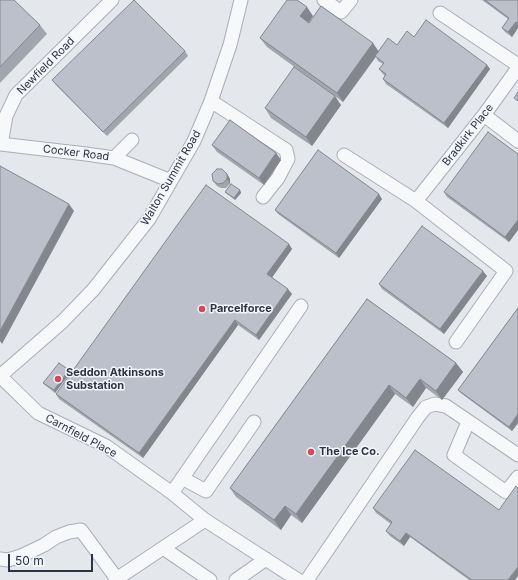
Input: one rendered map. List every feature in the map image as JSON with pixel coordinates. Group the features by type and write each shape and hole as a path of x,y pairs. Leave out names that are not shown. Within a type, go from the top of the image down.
{"street":[{"name":"Newfield Road","path":"1,144 6,116 16,95 112,0"},
{"name":"Walton Summit Road","path":"0,376 62,322 93,290 149,219 194,141 211,100 230,45 241,0"},
{"path":"324,0 342,12 351,0"},
{"path":"440,13 518,65"},
{"name":"Bradkirk Place","path":"416,201 484,115 518,68"},
{"path":"211,100 286,150 288,159 278,178 263,197"},
{"path":"484,115 518,141"},
{"path":"114,158 132,140"},
{"name":"Cocker Road","path":"1,144 114,158 171,181"},
{"path":"344,155 416,201 506,271 456,342"},
{"path":"172,493 301,306"},
{"name":"Carnfield Place","path":"0,376 38,413 106,446 172,493 204,520 298,580"},
{"path":"306,580 426,407 435,404 446,406 518,455"},
{"path":"182,478 206,491 254,422"},
{"path":"468,422 454,455 506,492 518,477"},
{"path":"0,559 8,560 21,556 44,545 56,537 69,532 81,530 116,579 204,520"},
{"path":"163,548 210,580"},
{"path":"236,580 266,559"}],"building":[{"path":"0,0 14,0 40,25 0,67"},
{"path":"134,0 185,51 103,132 52,80"},
{"path":"287,0 297,0 307,7 300,16 309,23 321,6 373,43 337,93 260,38"},
{"path":"485,0 518,0 518,22 516,22 508,32 502,28 509,18"},
{"path":"426,20 487,65 444,123 383,79 386,74 379,69 384,63 375,56 388,38 397,45 407,31 414,37"},
{"path":"294,67 335,96 306,137 265,108"},
{"path":"518,92 518,101 514,98"},
{"path":"230,120 276,153 259,178 212,145"},
{"path":"488,132 518,154 518,220 505,237 444,192"},
{"path":"318,150 379,194 336,253 275,210"},
{"path":"0,166 69,204 0,331"},
{"path":"217,169 222,169 227,174 227,179 223,183 218,184 213,181 212,174"},
{"path":"231,184 240,190 234,198 225,192"},
{"name":"Parcelforce","path":"206,185 289,244 267,274 288,289 256,335 235,320 139,453 56,394"},
{"path":"422,226 483,271 440,329 379,284"},
{"name":"The Ice Co.","path":"367,299 456,363 436,391 420,379 406,398 389,385 296,514 285,506 274,520 230,488"},
{"path":"518,308 518,414 509,427 458,390"},
{"name":"Seddon Atkinsons Substation","path":"59,363 69,370 54,390 43,383"},
{"path":"415,450 499,510 516,486 518,488 518,567 508,580 472,580 406,533 400,541 386,531 392,522 373,508"}],"place":[{"name":"Parcelforce","path":"202,309"},
{"name":"Seddon Atkinsons Substation","path":"58,379"},
{"name":"The Ice Co.","path":"311,452"}]}
